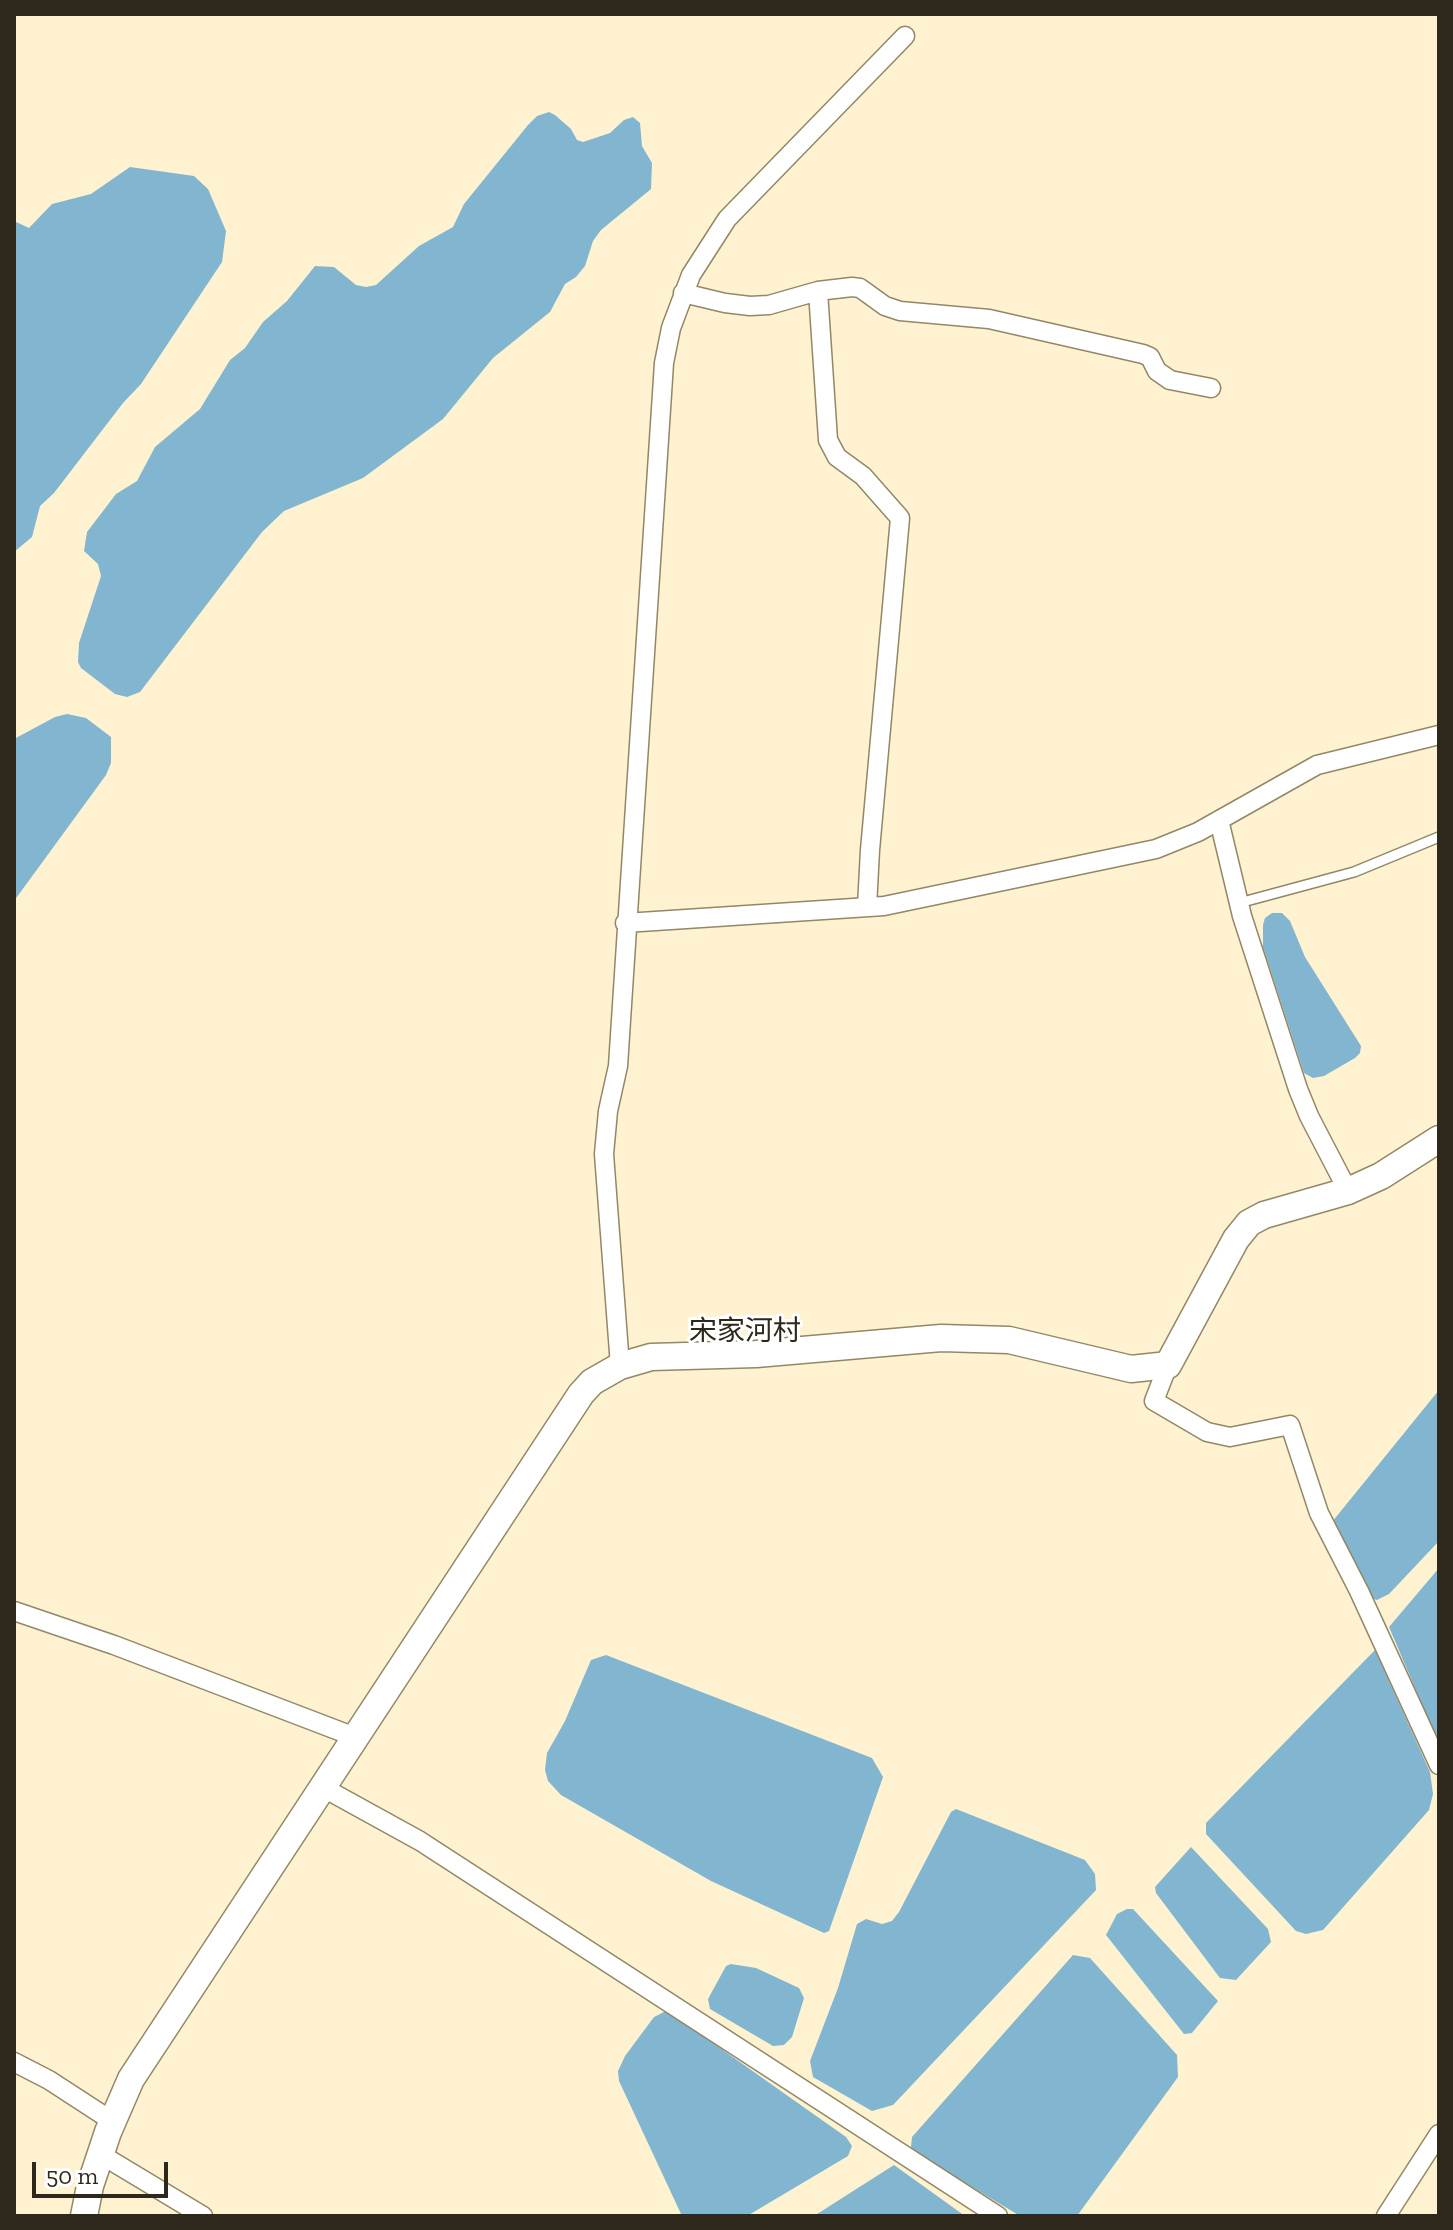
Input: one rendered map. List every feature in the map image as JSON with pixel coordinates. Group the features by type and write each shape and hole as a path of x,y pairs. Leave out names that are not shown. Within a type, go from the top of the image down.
{"street":[{"path":"620,1366 604,1154 608,1111 618,1066 664,363 671,328 683,293 701,257 727,219 905,36"},
{"path":"683,293 750,306 769,305 818,291 852,287 900,311 989,319 1143,354 1150,357 1157,371 1170,380 1211,388"},
{"path":"818,291 828,440 837,457 863,476 900,518 867,907"},
{"path":"625,923 884,906 1156,849 1198,832 1317,765 1439,735"},
{"path":"1219,820 1239,903 1298,1089 1348,1191"},
{"path":"1439,1139 1381,1176 1348,1191 1264,1215 1249,1223 1236,1239 1168,1365 1154,1401 1207,1432 1230,1437 1290,1425 1319,1513 1359,1591 1439,1765"},
{"path":"84,2216 100,2154 131,2079 581,1394 606,1373 651,1357 668,1355 756,1354 941,1338 1009,1340 1131,1369 1168,1365"},
{"path":"14,1611 114,1645 355,1737"},
{"path":"322,1787 420,1841 998,2216"},
{"path":"14,2062 49,2080 112,2121"},
{"path":"1386,2216 1439,2134"},
{"path":"100,2154 203,2216"}],"lane":[{"path":"1239,903 1354,872 1439,837"}],"water":[{"path":"549,112 571,129 577,140 583,142 610,133 624,120 633,117 640,123 642,146 652,163 651,189 601,230 593,241 585,266 565,284 550,312 493,358 443,419 363,478 284,511 262,532 140,692 127,697 115,694 81,668 78,662 79,643 101,576 98,564 84,551 87,532 116,494 137,481 155,447 200,409 230,360 245,348 263,322 287,301 315,266 334,267 356,285 376,285 419,246 453,227 464,204 528,125 537,116"},
{"path":"130,167 194,176 208,189 226,231 222,262 141,384 54,493 40,506 32,537 14,552 14,221 29,228 52,204 91,194"},
{"path":"67,714 86,718 111,737 111,763 106,775 14,901 14,739 55,717"},
{"path":"1272,913 1282,913 1290,921 1305,957 1361,1046 1355,1058 1324,1076 1313,1078 1304,1073 1263,947 1263,925 1265,918"},
{"path":"1439,1390 1439,1541 1389,1594 1377,1600 1371,1598 1332,1522"},
{"path":"1439,1568 1439,1744 1389,1627"},
{"path":"1375,1650 1430,1772 1433,1794 1429,1810 1323,1930 1306,1934 1296,1931 1206,1834 1206,1823"},
{"path":"606,1655 872,1758 883,1777 829,1931 824,1933 711,1881 561,1795 548,1781 545,1770 547,1753 565,1721 591,1660"},
{"path":"956,1809 1085,1860 1095,1874 1096,1890 893,2105 872,2111 813,2077 810,2061 838,1988 857,1924 866,1919 882,1924 892,1921 951,1812"},
{"path":"1191,1847 1268,1929 1271,1942 1236,1980 1220,1978 1156,1893 1155,1887"},
{"path":"1133,1909 1218,2001 1192,2033 1184,2034 1106,1935 1117,1914"},
{"path":"1073,1955 1090,1958 1177,2055 1178,2077 1077,2216 1020,2216 914,2152 912,2137"},
{"path":"726,1966 756,1968 799,1988 804,1998 792,2037 784,2045 773,2046 710,2009 708,1999"},
{"path":"669,2012 846,2137 852,2146 848,2156 747,2216 682,2216 619,2081 618,2071 625,2056 654,2017"},
{"path":"894,2165 965,2216 814,2216"}],"district":[{"name":"宋家河村","path":"745,1332"}]}
